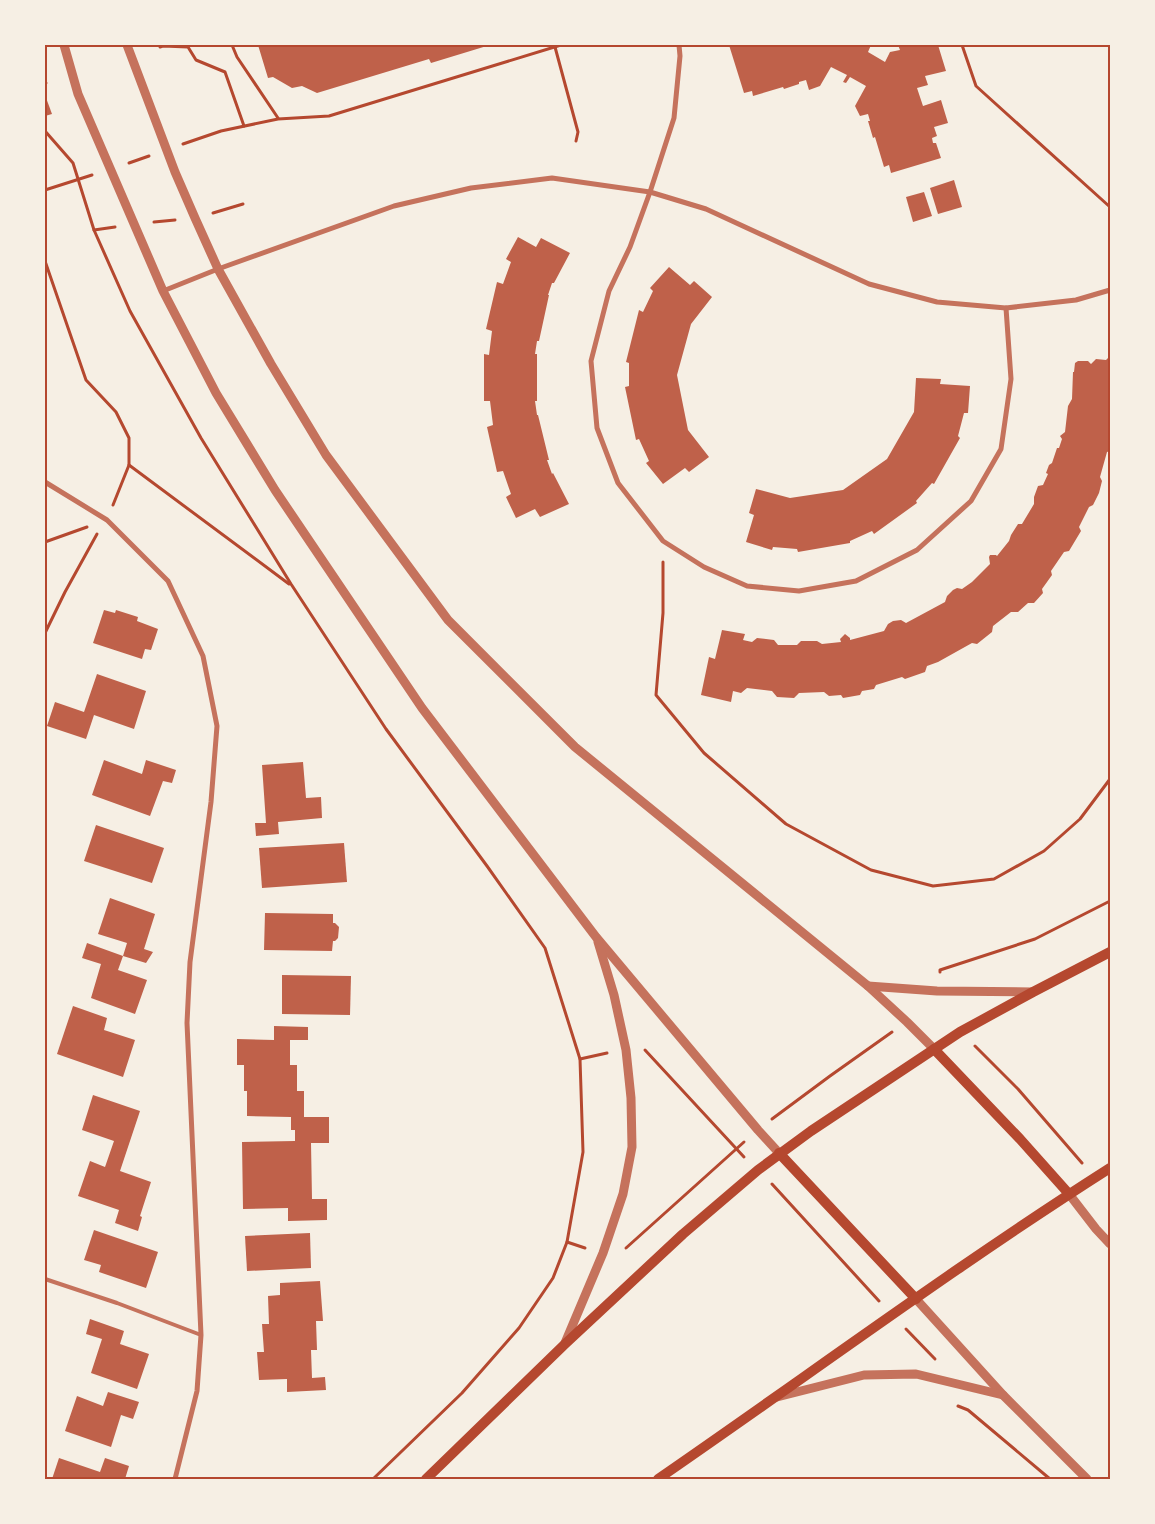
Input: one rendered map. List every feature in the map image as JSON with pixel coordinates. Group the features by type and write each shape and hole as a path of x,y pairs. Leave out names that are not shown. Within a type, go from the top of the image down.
{"main road":[{"path":"426,1479 565,1344 683,1234 779,1153 960,1032 1110,952"},
{"path":"934,1049 1020,1139 1069,1194"},
{"path":"779,1153 916,1299"},
{"path":"658,1479 892,1315 1110,1168"}],"street":[{"path":"64,45 78,94 163,291 216,393 280,498 422,708 596,937 779,1153"},
{"path":"127,45 175,172 218,269 326,455 448,620 575,747 868,986 934,1049"},
{"path":"679,45 680,56 674,118 630,247 609,291 590,361 598,428 618,483 663,541 704,568 747,586 799,591 856,581 917,550 971,501 1001,449 1011,379 1006,308"},
{"path":"163,291 218,269 394,206 471,188 552,178 650,192 706,209 869,284 937,302 1006,308 1076,300 1110,290"},
{"path":"45,482 107,520 168,581 203,656 216,726 211,802 190,962 188,1023 201,1335 196,1391 176,1479"},
{"path":"565,1344 603,1253 623,1194 632,1147 631,1098 626,1050 614,995 596,937"},
{"path":"868,986 937,991 1033,992"},
{"path":"1069,1194 1110,1244"},
{"path":"916,1299 1003,1395 1087,1479"},
{"path":"777,1397 864,1375 916,1374 1003,1395"}],"lane":[{"path":"45,1279 117,1303 201,1335"}],"path":[{"path":"232,45 237,57 278,118"},
{"path":"175,147 221,131 278,118 329,116 561,45"},
{"path":"962,45 976,86 1110,207"},
{"path":"162,46 188,47 196,60 226,72 244,126"},
{"path":"555,47 578,132 576,142"},
{"path":"45,131 73,163 94,230 130,311 201,438 290,584 386,729 545,948 580,1059 583,1152 567,1242 553,1278 519,1328 462,1393 373,1479"},
{"path":"128,163 156,153"},
{"path":"45,190 100,172"},
{"path":"94,230 195,218 243,204"},
{"path":"45,261 86,380 116,412 129,438 129,466 107,520 45,542"},
{"path":"129,466 290,584"},
{"path":"663,541 663,613 656,695 704,753 786,824 854,861 872,870 933,886 994,879 1044,851 1080,819 1110,779"},
{"path":"45,633 91,544"},
{"path":"937,991 940,970 1035,939 1110,901"},
{"path":"567,1242 616,1258 758,1130 907,1022"},
{"path":"960,1032 1018,1089 1095,1178"},
{"path":"580,1059 626,1050 646,1050 735,1149 758,1170 936,1360 933,1377"},
{"path":"952,1404 968,1410 1050,1479"}],"building":[{"path":"258,45 490,45 431,63 429,59 317,93 302,86 292,88 273,77 268,78"},
{"path":"729,45 854,45 858,47 859,45 871,45 868,52 885,62 890,52 900,50 898,45 938,45 946,71 925,76 928,85 917,88 923,106 941,100 948,123 934,127 937,136 932,138 933,143 936,143 941,158 891,173 889,165 884,167 875,137 873,138 868,114 860,116 855,106 866,86 850,77 846,83 843,82 847,75 831,67 820,86 809,90 806,80 784,89 783,87 753,96 752,91 744,93"},
{"path":"45,95 52,114 45,116"},
{"path":"954,180 962,207 938,214 930,188"},
{"path":"924,192 932,216 913,222 906,197"},
{"path":"518,237 536,247 541,238 570,253 554,283 552,283 535,354 537,354 537,401 535,401 549,460 547,460 552,474 569,504 540,517 535,509 516,518 506,497 511,494 503,471 497,472 487,427 493,425 490,401 484,401 484,354 489,355 492,331 486,329 497,282 503,284 511,262 506,259"},
{"path":"669,267 690,285 694,281 712,297 691,324 677,375 688,430 709,457 689,472 685,468 663,484 646,463 649,461 639,439 636,440 625,387 629,386 629,363 626,362 639,310 643,312 653,291 650,288"},
{"path":"1110,356 1110,451 1107,452 1100,477 1102,481 1099,493 1093,505 1089,507 1079,527 1081,531 1069,551 1064,552 1051,571 1052,575 1042,589 1043,593 1034,603 1028,603 1018,612 1011,612 993,626 992,632 977,644 972,643 927,666 925,672 905,679 902,677 876,685 874,689 862,691 860,695 843,698 841,695 829,696 824,692 799,693 794,698 777,697 772,691 747,688 741,693 733,691 731,702 701,695 709,657 715,659 722,630 745,634 743,640 752,642 757,638 774,640 778,645 797,645 801,641 817,641 822,644 841,642 840,639 845,634 850,640 884,631 888,624 893,621 901,620 906,623 945,602 947,596 953,590 957,588 962,589 972,582 990,564 990,555 997,556 1009,541 1018,524 1022,524 1034,504 1034,497 1038,486 1043,485 1048,474 1046,473 1049,465 1052,463 1057,448 1059,448 1062,439 1060,436 1065,432 1068,406 1072,399 1075,363 1078,361 1088,361 1091,364 1096,359 1106,360"},
{"path":"916,378 941,379 940,384 970,386 968,413 964,413 958,436 960,438 934,484 932,483 916,501 917,503 874,534 872,531 850,541 850,543 798,552 797,549 773,547 772,550 746,542 754,515 749,513 756,489 790,498 843,490 887,459 914,412"},
{"path":"104,610 115,613 116,610 138,617 137,621 158,629 151,650 145,649 142,659 93,643"},
{"path":"97,674 146,691 134,729 94,715 86,739 47,726 55,702 84,712"},
{"path":"104,760 142,774 146,760 176,770 172,783 163,781 150,816 92,795"},
{"path":"303,762 306,798 321,797 322,818 278,822 279,834 256,836 255,823 266,823 262,765"},
{"path":"96,825 164,848 152,883 84,861"},
{"path":"344,843 347,882 262,888 259,848"},
{"path":"110,898 155,914 144,949 153,952 146,963 123,956 127,943 98,934"},
{"path":"265,913 333,914 333,923 339,927 338,938 333,941 332,951 264,950"},
{"path":"87,943 123,956 118,970 147,980 135,1014 91,998 101,964 82,958"},
{"path":"282,975 351,976 350,1015 282,1014"},
{"path":"73,1006 107,1018 104,1030 135,1040 123,1077 57,1054"},
{"path":"274,1026 308,1027 308,1040 290,1040 290,1065 297,1065 297,1091 304,1091 304,1117 329,1117 329,1143 311,1143 312,1199 327,1199 327,1220 288,1221 288,1208 243,1209 242,1142 295,1141 295,1130 291,1130 291,1117 247,1116 247,1091 244,1091 244,1065 237,1065 237,1039 274,1040"},
{"path":"93,1095 140,1111 120,1171 151,1182 140,1216 142,1217 138,1231 115,1223 119,1210 78,1196 90,1161 105,1167 114,1141 82,1130"},
{"path":"94,1230 158,1252 146,1288 99,1272 101,1265 84,1260"},
{"path":"310,1233 311,1268 247,1271 245,1236"},
{"path":"320,1281 323,1321 316,1321 317,1350 311,1350 312,1378 325,1377 326,1390 287,1392 287,1379 259,1380 257,1352 264,1352 262,1324 269,1324 268,1296 280,1295 280,1283"},
{"path":"90,1319 124,1331 120,1344 149,1354 137,1389 91,1373 102,1339 86,1334"},
{"path":"108,1392 139,1402 133,1419 121,1415 111,1447 65,1431 77,1396 103,1406"},
{"path":"59,1458 100,1472 105,1458 129,1466 125,1479 114,1477 113,1479 52,1479"}]}
